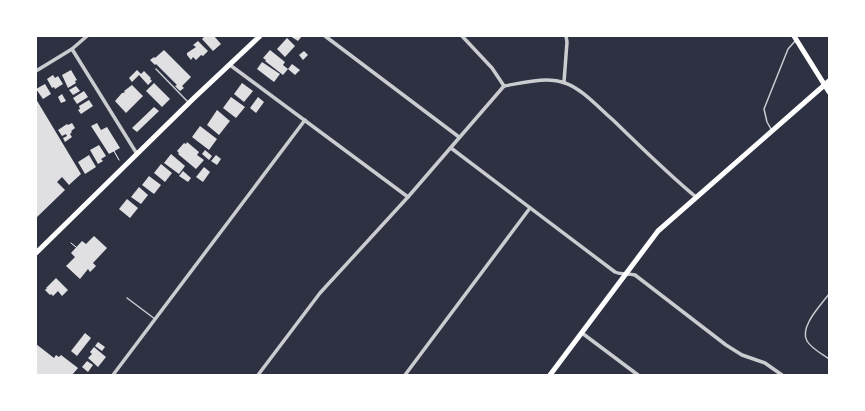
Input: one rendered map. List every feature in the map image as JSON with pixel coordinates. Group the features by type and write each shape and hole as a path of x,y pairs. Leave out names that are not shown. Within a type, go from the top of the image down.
{"main road":[{"path":"36,253 260,36"},
{"path":"795,38 829,92"},
{"path":"550,375 658,231 829,80"}],"street":[{"path":"36,71 72,49 87,36"},
{"path":"325,36 460,137"},
{"path":"462,36 492,68 504,86"},
{"path":"564,82 567,42 566,36"},
{"path":"72,49 137,154"},
{"path":"230,65 408,197"},
{"path":"258,375 320,293 408,197 504,86 556,80 564,82 578,90 696,197"},
{"path":"112,375 304,120"},
{"path":"451,148 615,272 635,275 726,345 742,355 765,363 782,375"},
{"path":"406,375 530,208"},
{"path":"582,333 638,375"}],"lane":[{"path":"772,131 766,122 764,109 788,49 795,38"},
{"path":"156,69 189,104"},
{"path":"829,294 810,320 804,332 807,341 829,359"},
{"path":"127,298 155,319"}],"path":[{"path":"114,151 119,160"},
{"path":"71,243 76,247"}],"building":[{"path":"205,36 214,36 221,44 213,51 202,39"},
{"path":"290,36 302,36 298,41"},
{"path":"287,38 295,46 285,57 277,49"},
{"path":"198,41 208,51 196,60 193,57 191,60 187,53 196,47 193,45"},
{"path":"164,50 191,77 182,86 184,88 180,91 175,86 177,85 150,60 154,57 155,58"},
{"path":"270,50 285,62 283,65 288,69 283,75 263,58"},
{"path":"304,51 308,55 303,60 299,55"},
{"path":"262,62 280,74 274,82 257,69"},
{"path":"292,64 300,70 295,75 288,69"},
{"path":"71,70 77,80 75,81 76,83 68,88 62,75"},
{"path":"137,70 141,74 144,71 151,78 150,79 152,81 148,85 139,75 132,82 129,78"},
{"path":"53,75 55,78 58,76 63,84 55,89 54,87 52,88 47,79"},
{"path":"154,83 170,99 162,107 146,91"},
{"path":"242,83 253,91 244,102 234,94"},
{"path":"45,84 51,94 43,99 36,89"},
{"path":"132,85 143,96 126,113 115,101"},
{"path":"76,86 80,91 73,95 69,90"},
{"path":"84,91 88,97 77,104 73,98"},
{"path":"62,94 66,101 61,103 58,97"},
{"path":"231,97 245,107 236,118 223,108"},
{"path":"258,97 264,102 256,113 250,108"},
{"path":"36,99 81,174 69,185 62,177 57,182 65,190 36,218"},
{"path":"89,100 93,106 81,114 78,110 80,109 79,106"},
{"path":"154,107 159,111 137,132 132,128"},
{"path":"217,110 230,121 219,135 207,125"},
{"path":"72,123 75,128 70,134 72,137 65,142 63,138 67,136 66,134 62,136 58,130 67,124"},
{"path":"97,123 101,130 107,127 120,148 109,154 91,126"},
{"path":"200,126 217,139 209,150 192,137"},
{"path":"187,142 199,152 197,155 204,160 196,169 178,154 179,153 177,151 184,143 186,144"},
{"path":"99,145 106,156 101,159 103,161 98,164 90,150"},
{"path":"205,150 212,156 209,160 202,154"},
{"path":"171,154 185,166 179,174 164,163"},
{"path":"89,155 96,167 85,174 78,162"},
{"path":"216,155 221,159 217,165 211,161"},
{"path":"161,164 172,173 165,182 154,173"},
{"path":"204,167 210,172 203,182 196,177"},
{"path":"183,171 191,178 188,182 179,176"},
{"path":"149,176 161,185 154,194 142,185"},
{"path":"139,187 148,195 141,204 131,197"},
{"path":"127,199 138,208 130,218 119,209"},
{"path":"94,236 107,248 93,263 96,266 90,272 88,269 80,279 66,266 75,257 71,253 82,241 86,244"},
{"path":"56,278 68,290 62,296 58,291 53,296 45,290"},
{"path":"85,333 91,338 77,356 71,351"},
{"path":"98,342 105,347 102,351 95,346"},
{"path":"36,344 54,358 56,355 59,357 61,355 78,368 72,375 36,375"},
{"path":"94,347 106,357 98,367 88,358 92,354 90,352"},
{"path":"87,361 93,365 88,372 82,367"}]}
